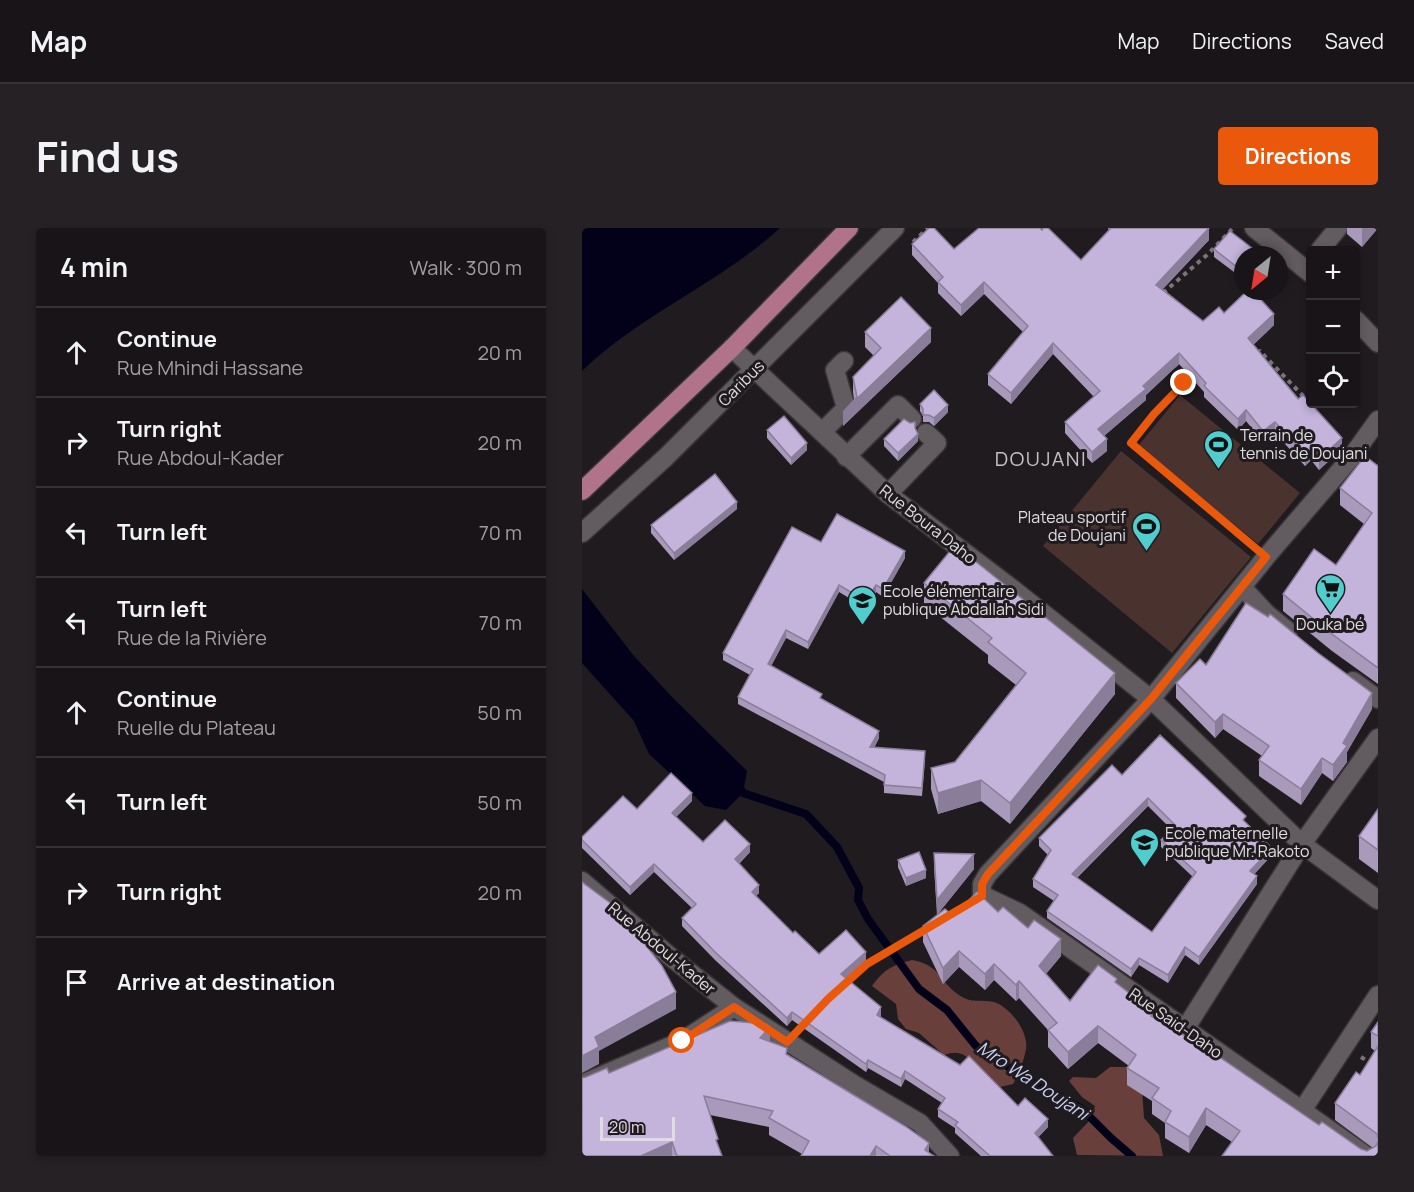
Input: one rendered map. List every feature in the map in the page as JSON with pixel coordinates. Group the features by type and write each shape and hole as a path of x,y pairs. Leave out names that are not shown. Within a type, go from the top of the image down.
{"main road":[{"path":"582,491 732,348 849,228"}],"street":[{"name":"Caribus","path":"582,532 666,457 895,228"},
{"path":"1254,228 1306,266"},
{"path":"1323,246 1338,228"},
{"path":"1360,324 1378,343"},
{"name":"Rue Boura Daho","path":"732,348 888,494 1151,699 1302,844 1378,900"},
{"path":"822,432 846,408 834,370 844,361"},
{"path":"846,457 898,405 912,419"},
{"path":"982,896 982,884 988,874 1151,699 1266,557 1350,459 1378,420"},
{"path":"888,494 937,443 926,433"},
{"path":"1242,587 1267,614 1301,642"},
{"path":"1335,668 1378,699"},
{"path":"1185,1029 1302,844 1378,738"},
{"name":"Rue Abdoul-Kader","path":"582,881 672,958 734,1007 816,1061 920,1124 950,1156"},
{"name":"Rue Said-Daho","path":"982,896 1020,913 1367,1156"},
{"path":"1303,1109 1378,995"},
{"path":"582,1083 682,1041 734,1007"}],"path":[{"path":"1155,299 1208,254 1233,228"},
{"path":"1249,355 1260,351 1306,398"},
{"path":"1167,356 1191,382"},
{"path":"1206,380 1184,383 1154,414 1131,443 1266,557"},
{"path":"943,919 982,896"},
{"path":"845,984 867,964 933,925"}],"shaded area":[{"name":"Terrain de tennis de Doujani","path":"1180,395 1300,493 1258,544 1138,446"},
{"name":"Plateau sportif de Doujani","path":"1121,451 1251,557 1172,653 1043,546"},
{"path":"912,960 929,966 952,990 964,998 994,1002 1006,1009 1017,1021 1025,1035 1026,1049 1013,1084 1000,1087 982,1074 965,1056 956,1053 944,1055 919,1033 906,1029 898,1019 896,1004 872,986 889,968"},
{"path":"1110,1067 1128,1067 1142,1089 1144,1118 1159,1135 1163,1156 1077,1155 1073,1138 1092,1118 1095,1106 1082,1097 1069,1081 1073,1077 1096,1078"}],"water":[{"path":"582,228 780,228 732,266 629,332 582,371"},
{"path":"582,589 634,656 747,771 743,793 726,810 705,806 649,754 634,721 582,663"}],"building":[{"path":"929,228 934,228 954,249 979,228 1040,228 1042,230 1048,228 1081,260 1111,228 1209,228 1156,285 1203,321 1219,307 1224,313 1238,300 1261,300 1274,314 1248,338 1298,399 1303,395 1306,398 1306,408 1315,408 1342,438 1319,459 1311,449 1305,455 1275,422 1263,431 1246,410 1238,419 1204,386 1206,383 1179,353 1143,386 1146,389 1098,429 1107,439 1092,452 1065,422 1100,391 1053,343 1011,393 988,374 1028,326 984,282 961,305 938,282 943,277 912,244"},
{"path":"1230,231 1249,246 1234,246 1234,265 1214,249"},
{"path":"901,297 931,328 843,412 857,397 853,377 881,348 865,332"},
{"path":"934,390 948,405 934,418 923,415 920,404"},
{"path":"784,416 807,443 791,458 767,430"},
{"path":"904,419 910,423 915,422 918,434 898,453 884,439"},
{"path":"1365,456 1378,466 1378,668 1283,594 1314,549 1336,565 1372,513 1340,488"},
{"path":"715,474 737,502 674,553 651,525"},
{"path":"837,514 905,551 883,589 876,585 866,601 839,585 808,642 786,630 768,664 822,694 820,698 879,731 870,747 925,751 922,788 884,785 885,775 738,697 753,669 723,653 792,527 821,542"},
{"path":"955,545 1115,673 1010,803 981,780 938,793 931,768 955,762 1026,673 988,642 992,638 924,583"},
{"path":"1246,603 1268,617 1270,614 1372,693 1343,743 1347,746 1333,765 1322,758 1301,789 1259,760 1269,746 1223,714 1215,722 1176,683 1200,659 1206,665"},
{"name":"Ecole maternelle publique Mr. Rakoto","path":"1160,735 1246,816 1243,820 1272,848 1250,871 1257,876 1199,957 1185,947 1168,975 1139,958 1131,969 1047,911 1058,895 1033,879 1051,850 1039,838 1112,765 1122,775","holes":["1148,798 1175,825 1161,840 1196,872 1152,932 1072,874"]},
{"path":"671,773 692,793 672,813 703,842 725,820 750,844 735,859 759,885 752,892 793,933 795,931 819,954 846,930 866,952 841,974 881,1007 877,1015 960,1065 969,1056 1018,1106 1025,1098 1048,1119 1035,1133 1053,1156 990,1156 955,1125 958,1122 938,1109 945,1098 905,1071 901,1079 868,1060 866,1064 792,1012 787,1018 715,952 682,918 696,904 654,864 630,887 582,840 582,837 623,796 637,809"},
{"path":"1378,809 1378,850 1359,836"},
{"path":"919,852 926,870 906,878 898,860"},
{"path":"934,853 974,854 937,900"},
{"path":"582,882 617,908 662,966 676,992 595,1037 599,1047 582,1056"},
{"path":"977,892 998,912 1003,907 1028,928 1034,920 1061,939 1039,966 1070,1001 1098,965 1117,979 1115,982 1154,1012 1151,1016 1209,1050 1319,1125 1322,1122 1367,1151 1376,1146 1378,1141 1378,1156 1222,1156 1240,1131 1206,1108 1189,1137 1165,1122 1171,1111 1152,1098 1159,1088 1127,1068 1136,1055 1098,1026 1068,1052 1048,1030 1057,1023 1019,981 1016,985 994,964 985,974 959,951 943,968 923,926 945,909 953,916"},
{"path":"730,1021 766,1024 770,1027 760,1038 787,1048 786,1054 905,1126 929,1143 925,1150 934,1156 890,1156 876,1146 870,1156 801,1156 809,1141 769,1118 773,1111 704,1096 722,1156 677,1156 672,1142 641,1156 582,1156 582,1078 607,1068 609,1073"},
{"path":"1378,1022 1378,1036 1371,1032"},
{"path":"1378,1046 1378,1139 1377,1134 1335,1103 1356,1072 1360,1075"}],"waterway":[{"name":"Mro Wa Doujani","path":"739,786 743,793 806,814 837,847 859,888 858,900 868,919 919,989 947,1010 976,1046 1022,1076 1082,1109 1132,1156"}],"place":[{"name":"Terrain de tennis de Doujani","path":"1219,470"},
{"name":"Plateau sportif de Doujani","path":"1147,552"},
{"name":"Douka bé","path":"1330,614"},
{"name":"Ecole élémentaire publique Abdallah Sidi","path":"862,626"},
{"name":"Ecole maternelle publique Mr. Rakoto","path":"1144,868"}],"district":[{"name":"DOUJANI","path":"1041,458"}],"route":[{"path":"682,1041 734,1007 787,1042 828,999 867,964 982,896 982,884 988,874 1151,699 1266,557 1131,443 1154,414 1184,383"}]}
